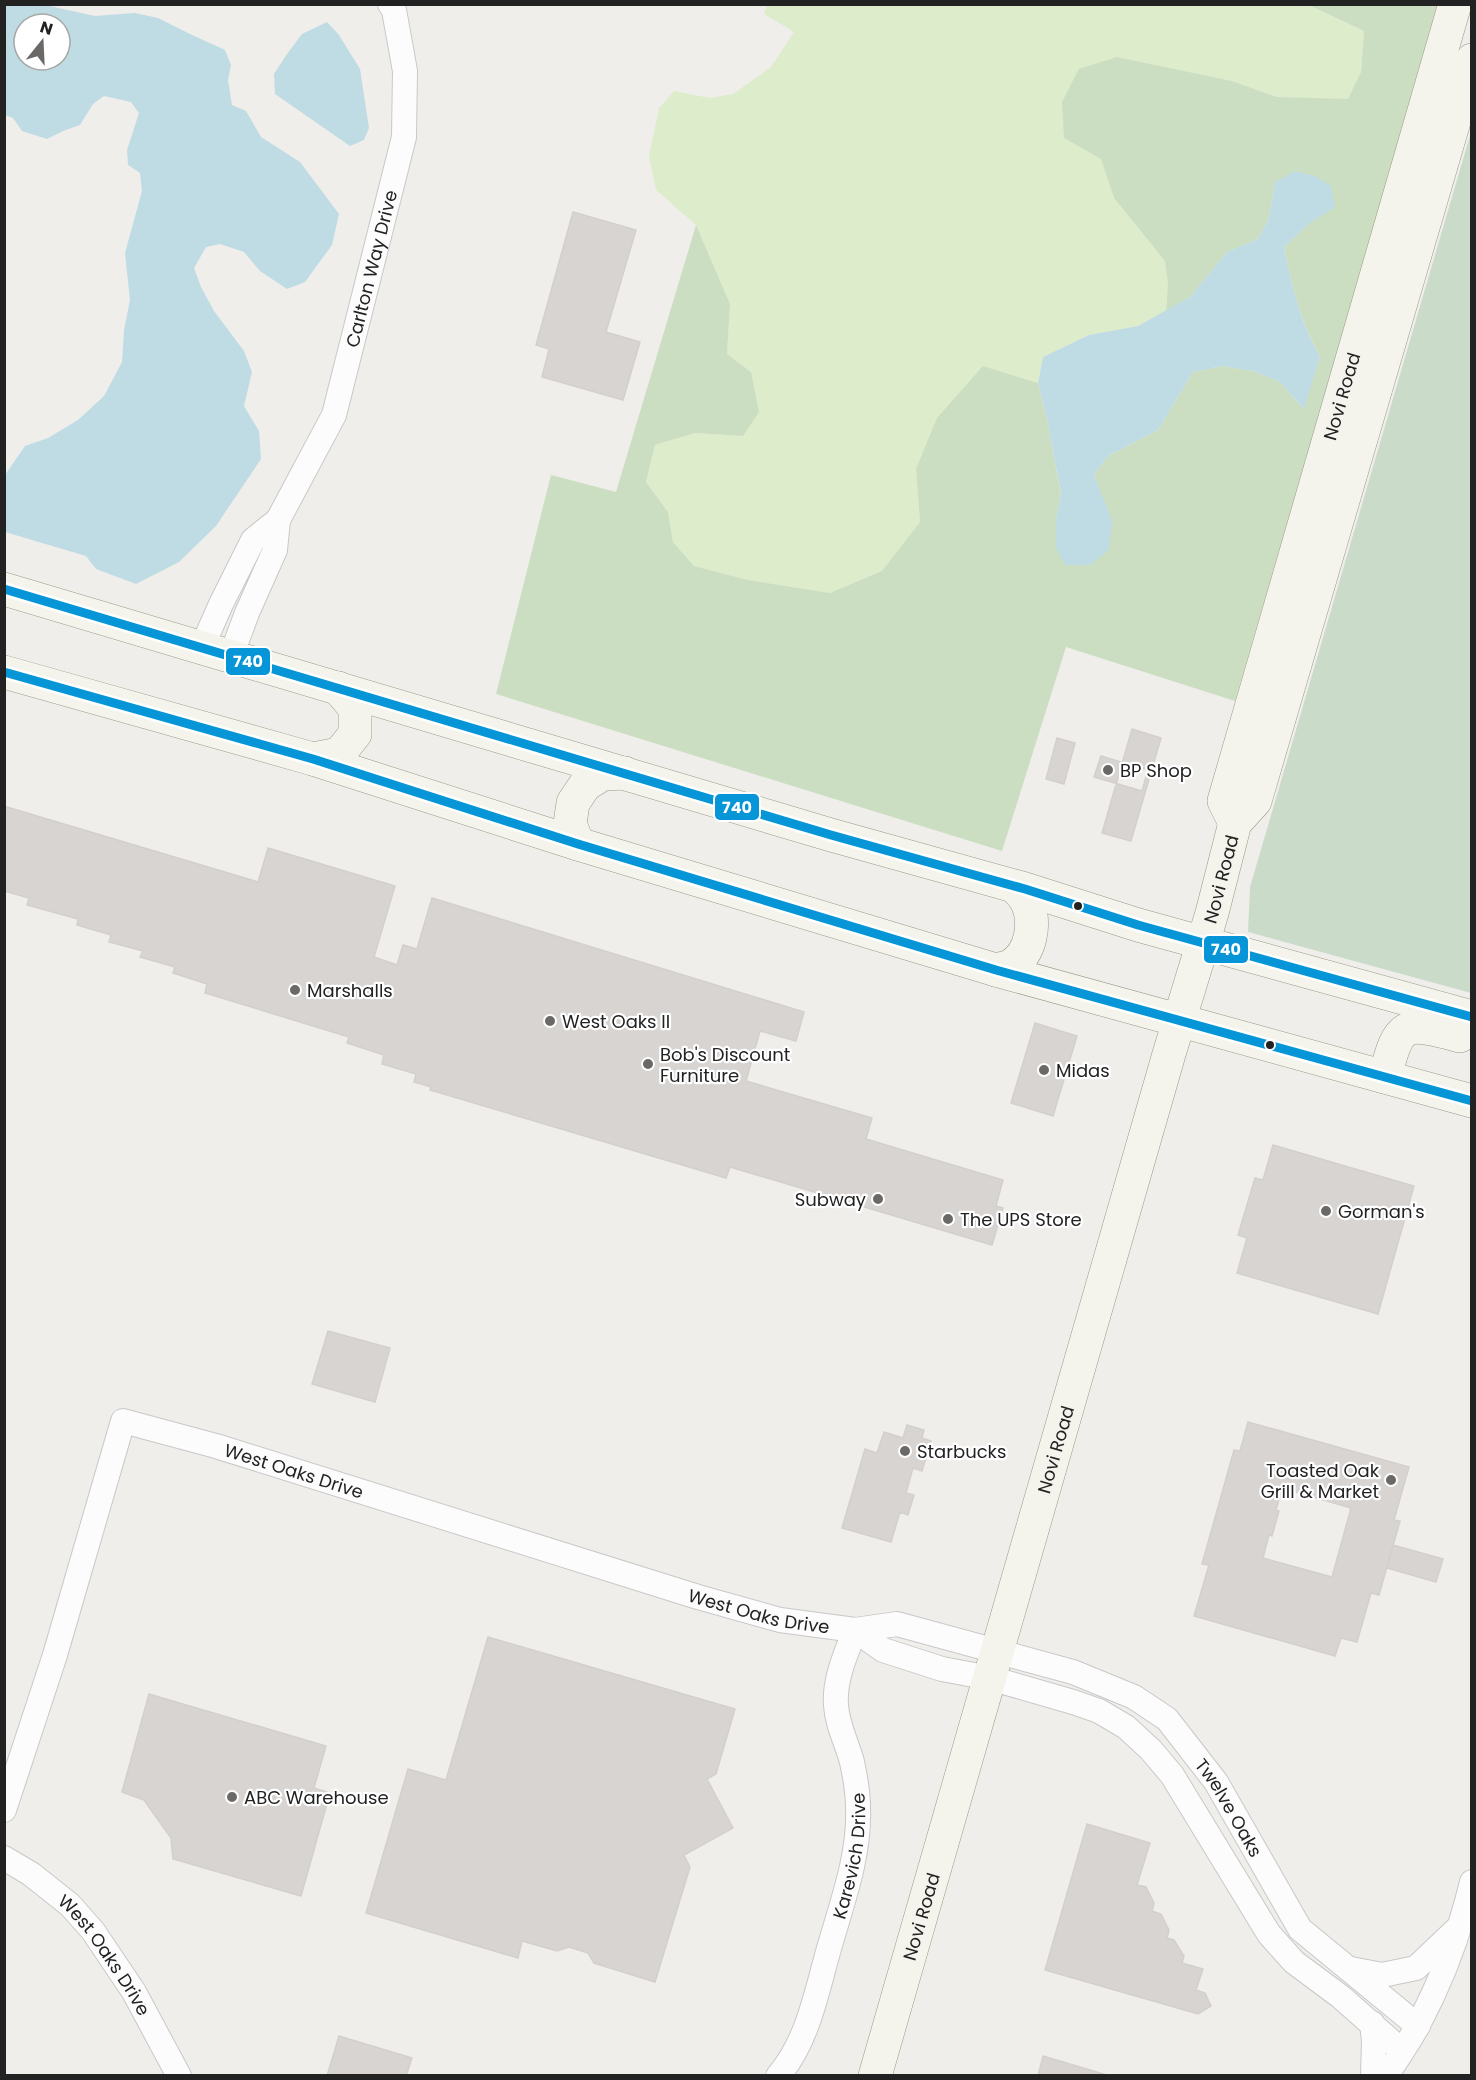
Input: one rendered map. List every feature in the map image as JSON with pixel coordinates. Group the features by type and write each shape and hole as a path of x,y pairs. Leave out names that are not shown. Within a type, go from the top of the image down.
{"main road":[{"name":"Novi Road","path":"1235,823 1224,801 1455,4"},
{"name":"Novi Road","path":"874,2076 1235,823 1254,801 1472,60"},
{"path":"4,589 1138,925 1472,1017"},
{"path":"4,672 313,759 578,844 996,970 1472,1101"},
{"path":"313,759 339,754 355,734 355,708 338,688"},
{"path":"578,844 570,824 573,803 585,785 603,774 625,773"},
{"path":"996,970 1011,966 1024,952 1031,936 1032,918 1026,901 1015,887"},
{"path":"1385,1077 1396,1038 1408,1028 1425,1026 1472,1039"}],"street":[{"name":"Carlton Way Drive","path":"217,651 247,613 275,550 278,520 334,415 404,137 405,71 394,10 390,4"},
{"name":"West Oaks Drive","path":"4,1810 55,1655 123,1421 216,1446 698,1597 780,1620 855,1630 897,1624 994,1665"},
{"name":"Karevich Drive","path":"778,2076 789,2061 806,2028 853,1864 858,1831 856,1784 852,1761 840,1726 836,1702 840,1670 855,1630"},
{"name":"Twelve Oaks","path":"994,1665 1073,1672 1134,1697 1167,1719 1215,1782 1300,1929 1418,2026"},
{"name":"Twelve Oaks","path":"994,1665 1100,1711 1126,1727 1151,1750 1172,1774 1269,1934 1294,1962 1372,2023 1402,2051"},
{"name":"West Oaks Drive","path":"4,1857 31,1874 70,1905 93,1931 134,1992 179,2076"},
{"path":"1386,2076 1418,2026 1434,1992 1462,1924 1472,1882"},
{"path":"1350,1969 1382,1975 1416,1968 1462,1924"},
{"path":"1372,2023 1373,2076"}],"green space":[{"path":"1309,4 1364,31 1361,72 1348,100 1277,97 1232,81 1117,57 1064,137 1101,159 1114,198 1165,261 1168,284 1166,312 1138,326 1089,335 1043,357 1038,383 983,366 916,469 920,522 883,571 830,593 748,580 694,566 673,542 668,512 646,482 655,445 695,433 743,436 751,372 727,354 730,304 696,225 656,190 649,156 659,108 674,91 710,98 733,94 771,67 794,32 764,14 767,5"},
{"path":"1309,5 1439,5 1235,701 1066,647 1002,851 496,694 551,475 616,492 696,225 730,304 727,354 751,372 759,412 743,436 695,433 655,445 646,482 668,512 673,542 694,566 748,580 830,593 882,571 920,522 916,469 937,418 983,366 1038,383 1061,494 1056,519 1100,492 1094,475 1108,456 1158,430 1193,372 1222,366 1253,371 1280,382 1303,408 1320,357 1307,331 1284,247 1310,223 1335,206 1275,182 1269,218 1258,239 1227,252 1190,297 1166,312 1168,284 1165,261 1114,198 1101,159 1064,138 1062,102 1079,69 1117,57 1232,81 1277,97 1348,99 1361,72 1364,31"},
{"path":"1471,132 1472,993 1248,932 1250,887"}],"water":[{"path":"4,5 45,5 95,16 135,13 158,18 225,50 231,65 228,80 232,105 246,111 261,137 300,162 339,214 332,245 305,282 287,289 260,271 244,252 220,244 206,247 194,268 214,311 244,351 252,372 244,406 259,431 261,459 216,526 179,562 136,584 96,569 86,556 5,532 5,475 25,446 48,438 78,420 104,396 122,362 124,330 130,300 125,253 142,191 140,173 128,165 127,150 139,113 131,102 104,96 93,104 80,125 47,139 22,131 13,118 5,115"},
{"path":"327,22 339,35 360,69 369,128 364,140 350,146 275,94 274,74 287,54 302,34"},
{"path":"1295,171 1315,176 1331,186 1335,207 1310,223 1284,247 1298,304 1307,331 1320,357 1304,409 1280,382 1253,371 1222,366 1193,372 1158,430 1108,456 1094,475 1112,520 1109,550 1090,565 1065,565 1056,548 1056,519 1061,493 1038,383 1043,357 1089,335 1138,326 1190,297 1227,252 1258,239 1269,218 1275,182"}],"building":[{"path":"573,212 636,230 606,332 640,342 623,400 542,377 549,349 536,345"},
{"path":"1132,729 1161,738 1131,841 1102,833"},
{"path":"1057,738 1075,743 1064,784 1046,779"},
{"path":"1101,756 1148,770 1142,791 1094,777"},
{"name":"West Oaks II","path":"7,807 258,882 268,848 395,886 374,957 397,965 403,945 417,949 432,898 804,1012 796,1041 760,1031 746,1081 872,1118 866,1139 1003,1180 996,1206 1003,1208 992,1245 730,1167 726,1178 430,1090 431,1087 414,1082 416,1074 382,1064 384,1055 347,1043 349,1037 205,993 207,984 173,973 175,967 140,957 143,951 109,942 111,935 77,925 78,919 27,905 29,898 4,891 4,814"},
{"name":"Midas","path":"1035,1023 1077,1036 1053,1116 1011,1103"},
{"name":"Gorman's","path":"1273,1145 1414,1186 1378,1314 1237,1273 1247,1238 1238,1235 1255,1178 1263,1180"},
{"path":"328,1331 390,1348 375,1402 312,1384"},
{"path":"1248,1422 1409,1467 1394,1520 1400,1521 1379,1595 1371,1593 1357,1642 1341,1638 1335,1656 1194,1616 1209,1565 1202,1564 1234,1450 1240,1451","holes":["1282,1488 1351,1508 1332,1577 1263,1558 1279,1511 1276,1510"]},
{"path":"907,1425 924,1430 922,1438 931,1441 922,1471 913,1468 906,1493 914,1495 908,1515 900,1512 891,1542 842,1528 865,1449 877,1453 884,1432 903,1438"},
{"path":"1393,1545 1443,1559 1436,1582 1387,1568"},
{"path":"488,1637 735,1709 716,1774 707,1779 733,1828 684,1855 690,1867 655,1982 594,1963 588,1953 569,1947 557,1951 522,1941 518,1958 366,1913 408,1769 446,1780"},
{"name":"ABC Warehouse","path":"149,1694 326,1746 314,1788 330,1793 301,1896 173,1859 171,1838 144,1800 122,1792"},
{"path":"1087,1824 1150,1843 1137,1885 1146,1887 1154,1903 1152,1911 1161,1914 1169,1930 1167,1938 1174,1940 1184,1956 1182,1963 1203,1969 1196,1990 1205,1993 1211,2006 1198,2014 1045,1970"},
{"path":"339,2036 412,2058 406,2076 327,2076"},
{"path":"1043,2056 1110,2076 1038,2076"}],"transit line":[{"name":"740","path":"4,589 831,835 1025,889 1138,925 1472,1017"},
{"name":"740","path":"4,672 313,759 578,844 996,970 1472,1101"}],"place":[{"name":"BP Shop","path":"1108,770"},
{"name":"Marshalls","path":"295,990"},
{"name":"West Oaks II","path":"550,1021"},
{"name":"Bob's Discount Furniture","path":"648,1064"},
{"name":"Midas","path":"1044,1070"},
{"name":"Subway","path":"878,1199"},
{"name":"Gorman's","path":"1326,1211"},
{"name":"The UPS Store","path":"948,1219"},
{"name":"Starbucks","path":"905,1451"},
{"name":"Toasted Oak Grill & Market","path":"1391,1480"},
{"name":"ABC Warehouse","path":"232,1797"}]}
